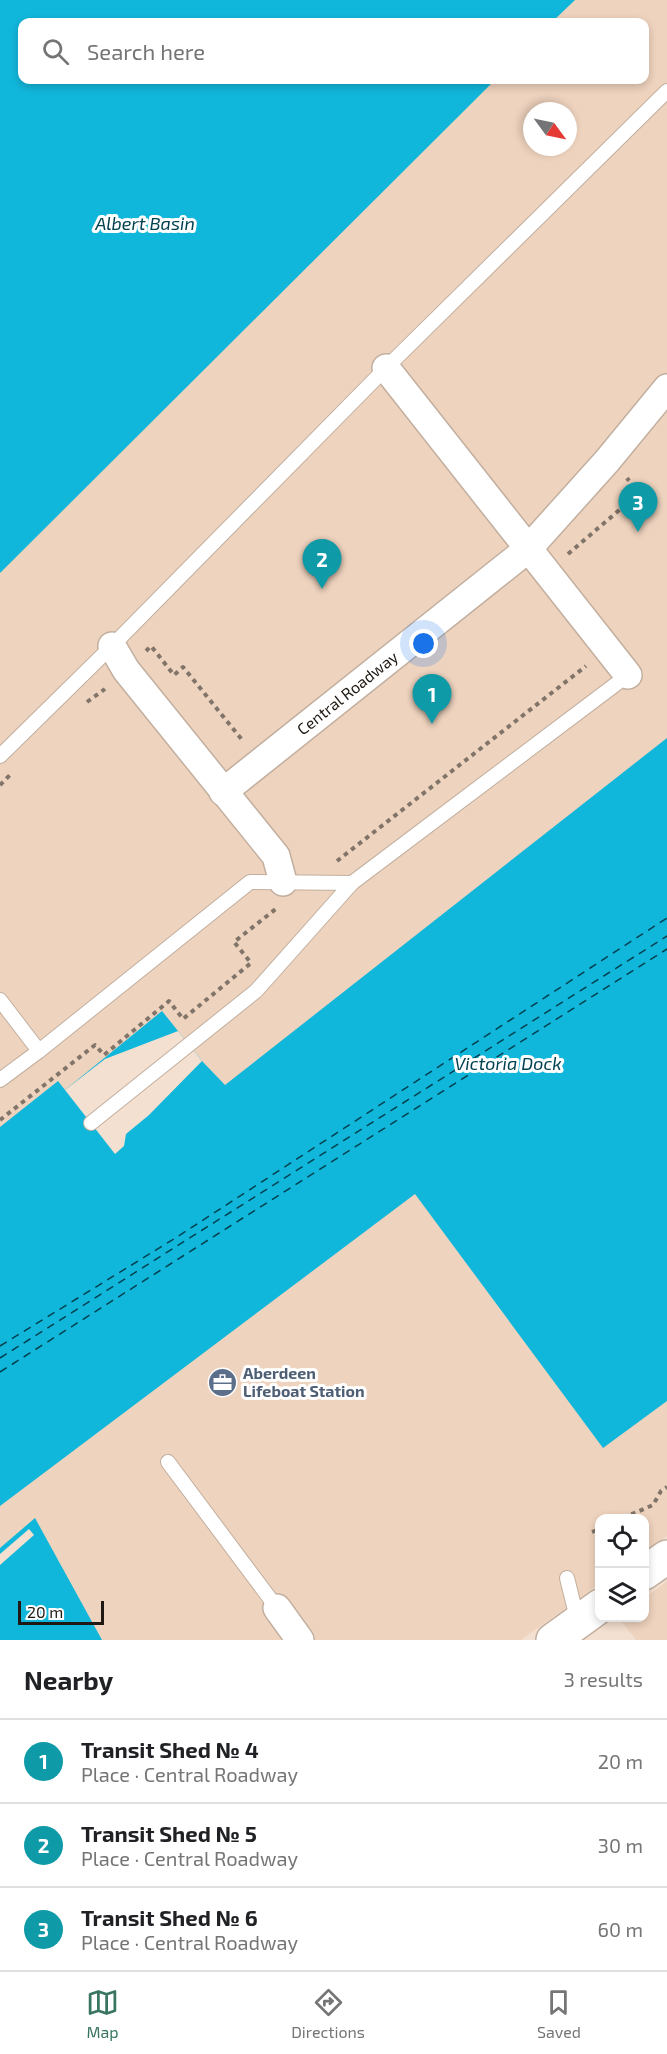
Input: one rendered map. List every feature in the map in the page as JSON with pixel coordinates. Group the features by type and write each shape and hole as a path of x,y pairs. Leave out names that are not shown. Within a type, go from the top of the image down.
{"street":[{"path":"386,368 628,675"},
{"name":"Central Roadway","path":"224,792 528,549 608,460 667,388"},
{"path":"112,646 126,670 276,856 283,882"},
{"path":"649,1570 667,1557"},
{"path":"277,1608 300,1640"}],"lane":[{"path":"0,756 112,646 386,368 667,91"},
{"path":"91,1123 256,991 352,883 628,675"},
{"path":"0,1080 39,1052 250,882 352,883"},
{"path":"0,1000 39,1052"},
{"path":"168,1462 277,1608"},
{"path":"567,1578 580,1627"}],"path":[{"path":"546,573 638,494 626,478 633,470"},
{"path":"79,707 100,694 151,646 174,675 183,667 244,742"},
{"path":"0,785 16,770"},
{"path":"632,1514 653,1505 661,1491 667,1486"}],"shaded area":[{"path":"0,0 667,0 667,1536 649,1549 649,1514 595,1514 595,1587 521,1640 0,1640"},
{"path":"667,1581 667,1640 636,1640 622,1622 649,1622 649,1595"}],"water":[{"name":"Albert Basin","path":"0,0 575,0 556,18 18,18 18,84 491,84 0,573"},
{"name":"Victoria Dock","path":"667,738 667,1401 603,1448 415,1194 0,1506 0,1127 58,1081 65,1090 162,1011 202,1061 225,1085"},
{"path":"35,1518 102,1640 0,1640 0,1548"}],"pier":[{"path":"178,1031 202,1061 149,1115 126,1134 124,1146 115,1154 65,1090 105,1059"},
{"path":"29,1529 34,1535 0,1565 0,1554"}],"ferry route":[{"path":"0,1346 177,1237 667,918"},
{"path":"0,1358 667,936"},
{"path":"0,1372 667,949"}],"place":[{"name":"Transit Shed № 6","path":"638,532"},
{"name":"Transit Shed № 5","path":"322,589"},
{"name":"Transit Shed № 4","path":"432,724"},
{"name":"Aberdeen Lifeboat Station","path":"222,1382"}]}
